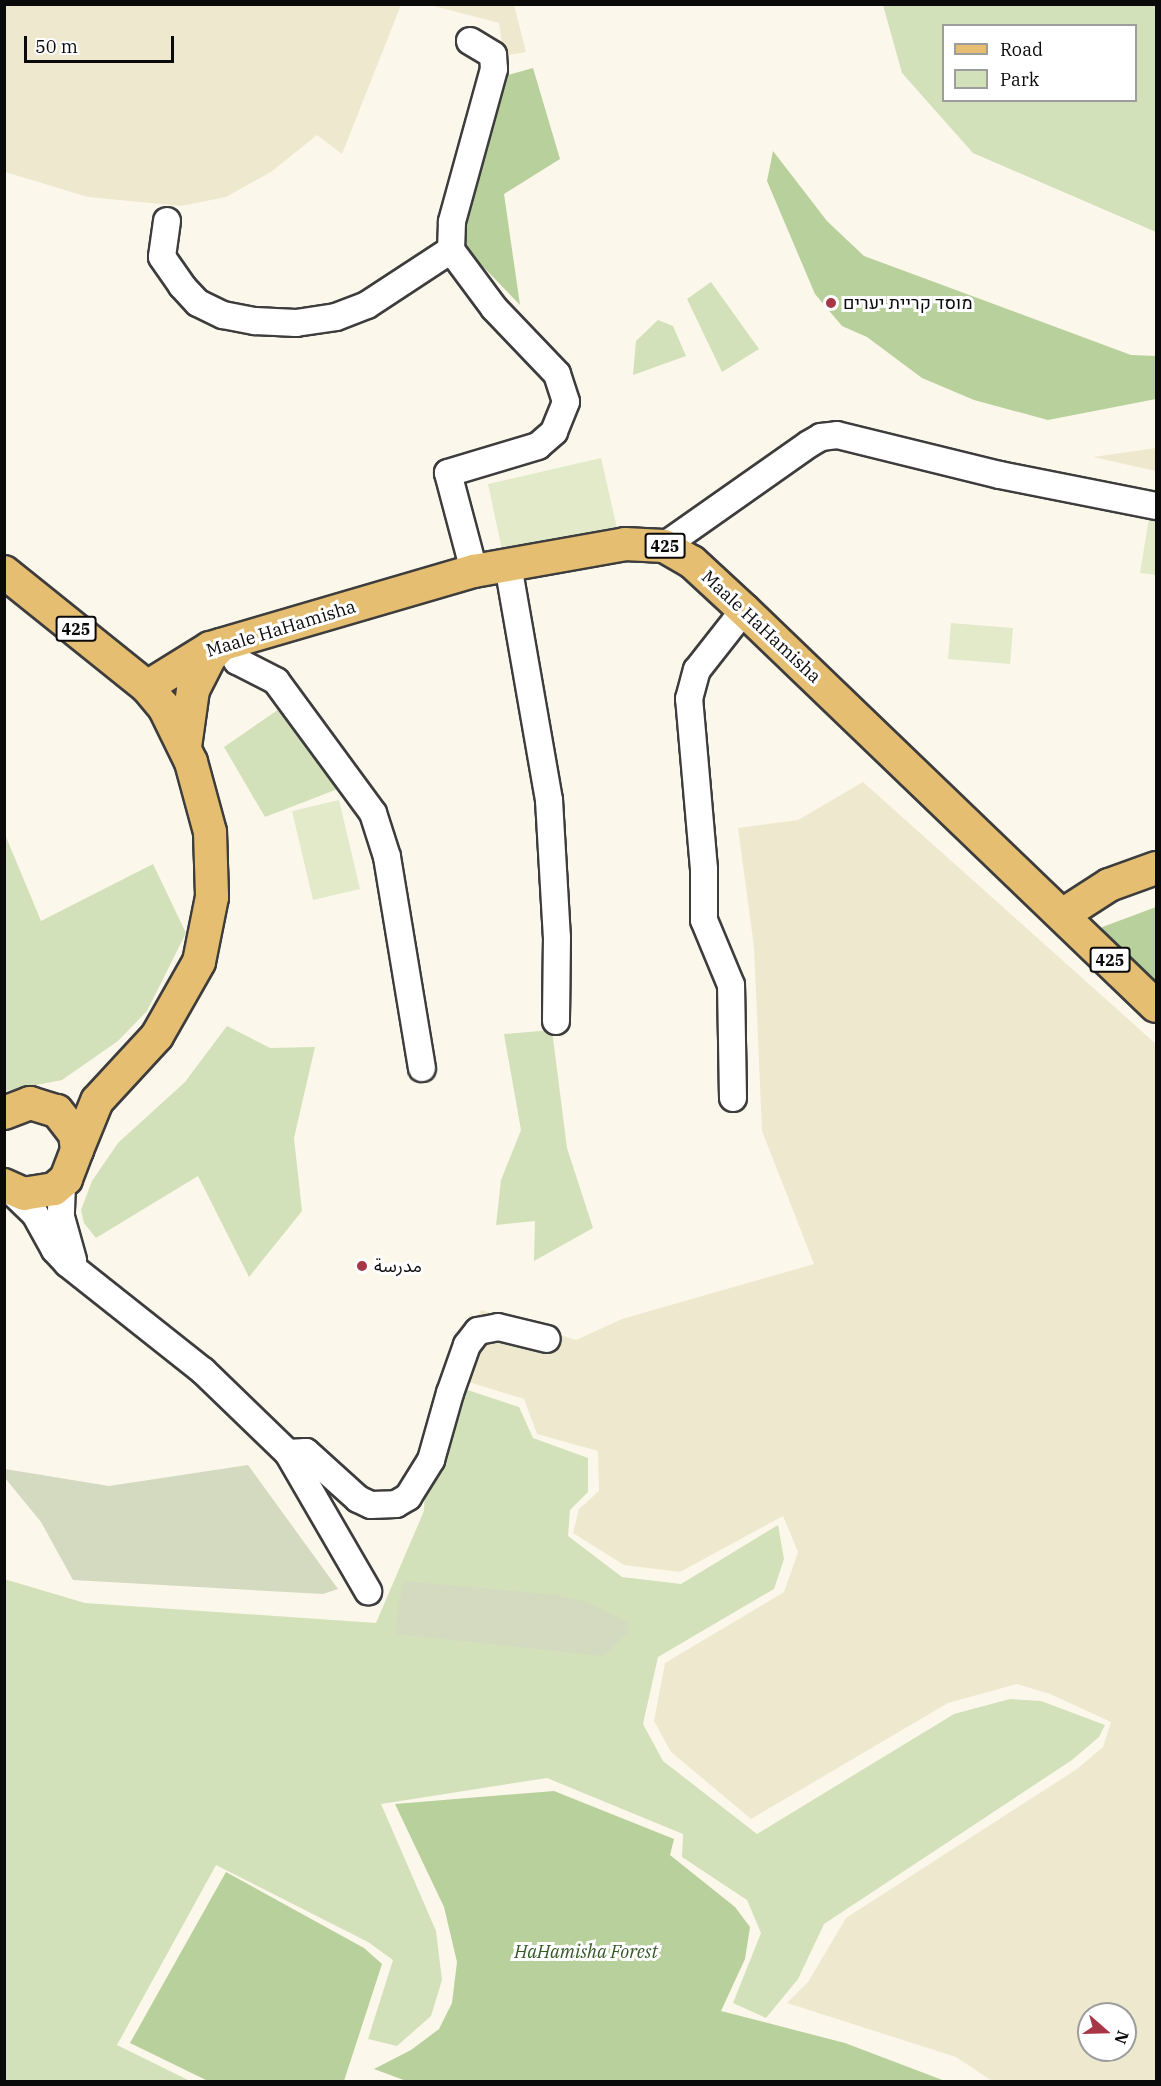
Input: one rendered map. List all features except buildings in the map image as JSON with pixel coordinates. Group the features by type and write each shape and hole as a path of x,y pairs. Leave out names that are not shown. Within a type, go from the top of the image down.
{"main road":[{"name":"Maale HaHamisha","path":"147,687 190,658 223,644 474,571 625,544 664,546 692,562 1064,914"},
{"name":"425","path":"4,572 147,687"},
{"path":"185,747 193,690 209,658 223,644"},
{"path":"7,1187 39,1194 62,1182 74,1165 77,1150 98,1101 157,1036 186,991 207,930 213,865 210,832 185,747 164,707 147,687"},
{"path":"1064,914 1109,885 1156,868"},
{"name":"425","path":"1064,914 1156,1006"},
{"path":"4,1113 30,1103 44,1105 67,1099 130,1066"},
{"path":"44,1105 68,1121 77,1150"}],"street":[{"path":"470,41 493,55 494,69 452,222 451,250 494,308 557,374 566,402 554,432 538,446 448,472 474,571"},
{"path":"167,221 162,257 182,286 198,303 223,315 255,321 296,323 336,317 368,305 451,250"},
{"path":"664,546 809,444 821,437 837,435 1000,475 1156,506"},
{"path":"508,565 549,800 557,938 556,1021"},
{"path":"733,1098 731,985 704,920 704,869 689,699 697,670 744,610"},
{"path":"223,644 237,661 276,681 373,813 387,857 422,1068"},
{"path":"62,1182 61,1217 68,1245 75,1264 88,1279"},
{"path":"7,1187 35,1214 55,1250 204,1371 288,1453 368,1591"},
{"path":"288,1453 306,1452 358,1499 371,1505 396,1503 408,1497 431,1460 450,1393 467,1346 478,1331 498,1327 547,1339"}],"shaded area":[{"path":"4,5 401,5 342,154 317,135 271,172 226,197 181,206 88,197 5,172"},
{"path":"430,5 514,5 526,52 504,56 499,23"},
{"path":"1156,448 1156,471 1093,457"},
{"path":"863,782 1156,1044 1156,2081 992,2081 956,2057 787,2003 808,1982 846,1918 1077,1769 1103,1747 1111,1722 1050,1694 1017,1684 948,1703 751,1819 671,1752 654,1721 665,1663 784,1592 798,1552 783,1516 680,1572 624,1565 573,1533 579,1509 599,1491 598,1451 537,1434 524,1399 449,1376 481,1310 576,1340 622,1319 814,1264 762,1131 754,947 738,828 798,820"}],"green space":[{"path":"883,5 1156,5 1156,232 973,153 902,73"},
{"path":"533,68 560,159 504,194 520,305 467,250 461,236 504,76"},
{"path":"773,151 827,221 864,256 1131,355 1156,356 1156,399 1048,420 974,400 922,378 867,337 842,326 815,294 767,181"},
{"path":"711,282 759,349 722,372 687,299"},
{"path":"658,320 673,326 686,356 633,375 636,341"},
{"path":"601,458 617,528 503,554 488,484"},
{"path":"1149,518 1156,519 1156,575 1140,573"},
{"path":"951,623 1013,628 1010,664 948,659"},
{"path":"279,709 343,787 265,817 224,747"},
{"path":"339,800 360,889 313,900 292,811"},
{"path":"4,832 41,921 153,864 186,933 147,1011 118,1041 62,1080 5,1091"},
{"path":"1156,907 1156,1011 1097,929"},
{"path":"227,1026 270,1048 315,1047 294,1138 302,1211 249,1277 198,1176 96,1238 84,1223 81,1210 92,1181 118,1143 185,1082"},
{"path":"552,1030 567,1148 593,1228 534,1261 535,1221 496,1225 501,1180 521,1130 504,1034"},
{"path":"449,1384 519,1407 533,1438 588,1458 588,1492 570,1510 568,1536 622,1577 681,1584 778,1525 784,1559 774,1589 658,1657 643,1724 663,1761 757,1834 954,1714 1010,1699 1041,1701 1105,1725 1099,1737 1072,1760 824,1924 798,1979 766,2018 733,2003 761,1933 747,1900 682,1857 683,1834 547,1778 381,1804 436,1931 442,1980 431,2016 397,2046 368,2039 393,1960 368,1942 216,1865 117,2045 190,2081 5,2081 4,1579 85,1603 376,1623 424,1511 426,1459"},
{"path":"248,1465 338,1589 323,1594 73,1580 41,1522 5,1478 5,1469 109,1486"},
{"path":"403,1581 556,1595 586,1602 627,1622 628,1632 604,1656 395,1634"},
{"name":"HaHamisha Forest","path":"554,1791 674,1839 670,1855 735,1907 750,1927 745,1959 721,2011 845,2043 945,2081 409,2082 374,2069 411,2050 439,2029 452,2003 457,1962 444,1907 395,1804"},
{"path":"226,1872 364,1948 382,1964 344,2081 208,2081 130,2043"}],"place":[{"name":"מוסד קריית יערים","path":"831,303"},
{"name":"مدرسة","path":"362,1266"}]}
